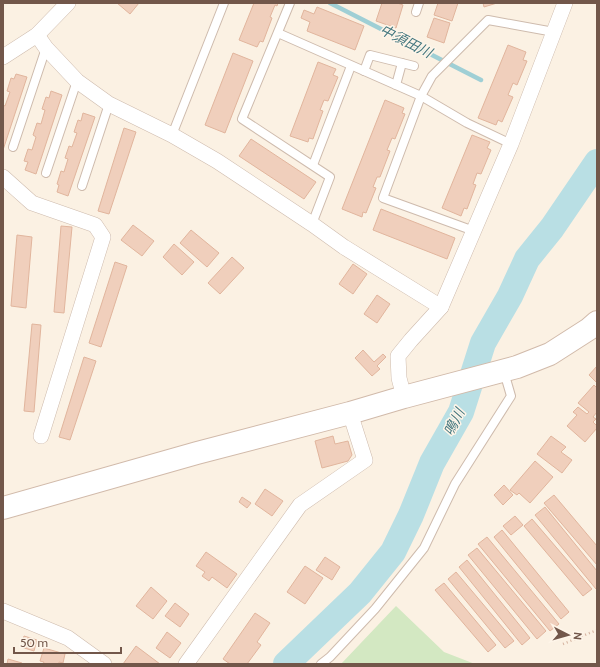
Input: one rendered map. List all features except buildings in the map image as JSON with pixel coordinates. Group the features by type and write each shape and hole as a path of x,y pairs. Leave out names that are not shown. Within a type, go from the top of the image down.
{"street":[{"path":"3,57 38,35 68,3"},
{"path":"404,397 399,378 398,356 441,307 511,144 565,3"},
{"path":"38,35 46,48 77,81 109,104 172,135 217,161 344,247 441,307"},
{"path":"3,177 32,203 95,225 103,237 41,436"},
{"path":"3,508 197,453 517,367 550,354 589,329 597,322"},
{"path":"186,664 300,505 365,460 350,413"},
{"path":"3,611 68,638 104,664"}],"lane":[{"path":"172,135 224,3"},
{"path":"290,3 242,119 330,177 312,224"},
{"path":"416,12 419,3"},
{"path":"474,231 383,198 422,96 432,76 488,20 554,32"},
{"path":"278,33 422,96 467,123 511,144"},
{"path":"13,147 46,48"},
{"path":"364,71 370,55 414,66"},
{"path":"396,85 402,63"},
{"path":"312,165 351,66"},
{"path":"46,173 77,81"},
{"path":"82,186 109,104"},
{"path":"321,664 330,657 374,609 424,548 456,484 511,396 499,372"}],"path":[{"path":"563,644 597,630"}],"green space":[{"path":"396,606 444,652 475,664 341,664"}],"waterway":[{"name":"中須田川","path":"330,3 481,80"},
{"name":"鳴川","path":"286,664 360,593 393,552 411,515 432,463 461,412 483,343 510,296 527,259 552,228 597,162"}]}
